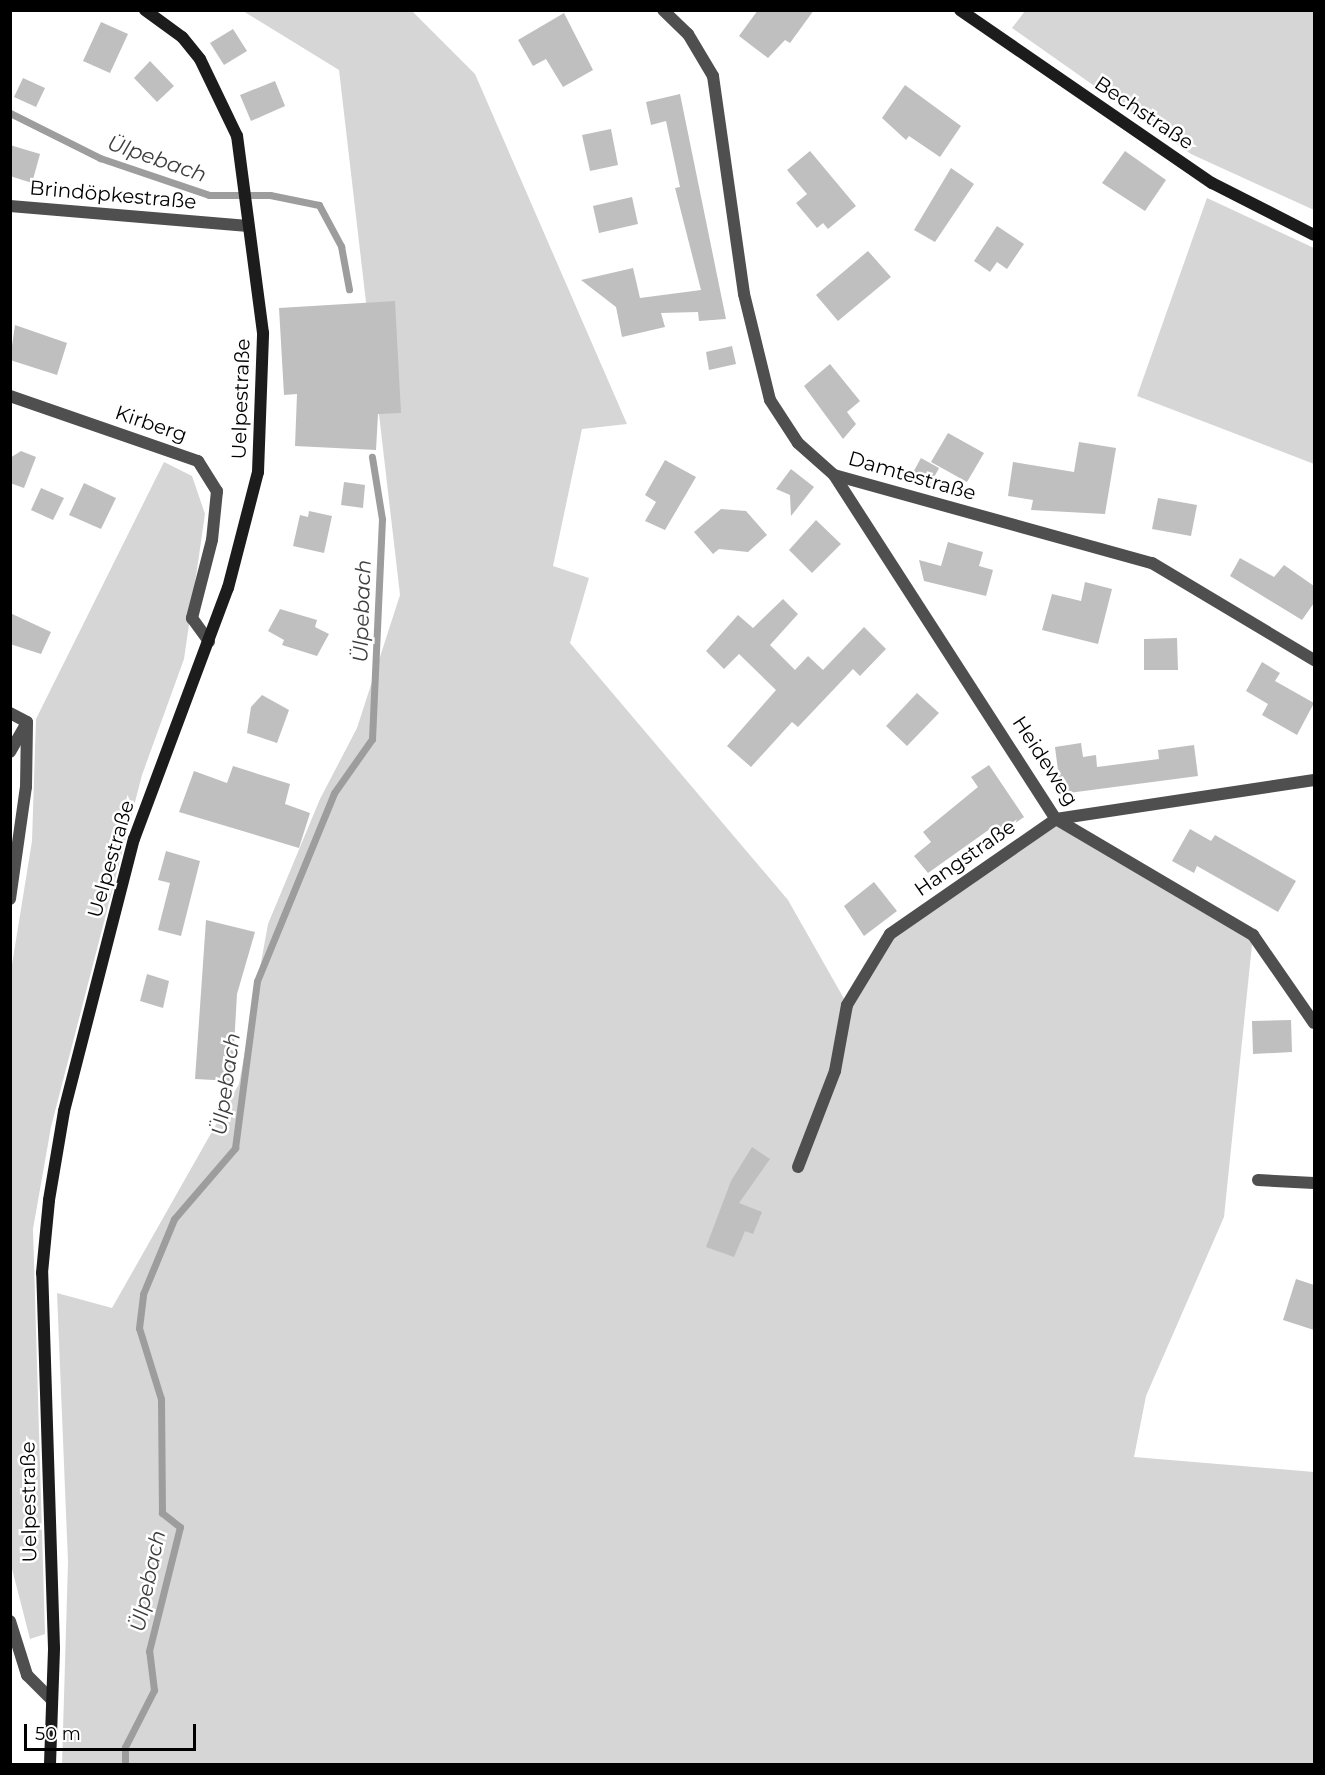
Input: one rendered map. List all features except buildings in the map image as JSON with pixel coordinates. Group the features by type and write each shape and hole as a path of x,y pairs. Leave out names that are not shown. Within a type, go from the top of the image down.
{"main road":[{"name":"Uelpestraße","path":"50,1764 52,1700 42,1273 49,1200 64,1111 134,839 209,641 258,472 263,333 248,226 246,188 237,136 216,84 182,37 145,10"},
{"name":"Bechstraße","path":"960,10 1212,183 1314,235"}],"street":[{"name":"Damtestraße","path":"663,10 688,34 713,76 744,294 770,400 798,443 834,475 1152,563 1314,660"},
{"name":"Brindöpkestraße","path":"10,206 248,226"},
{"name":"Kirberg","path":"10,396 198,461 217,491 212,540 192,618 209,641"},
{"name":"Heideweg","path":"834,475 1056,819 1253,935 1283,970 1314,1023"},
{"path":"10,713 27,722"},
{"path":"10,752 27,722"},
{"path":"10,898 26,787 27,722"},
{"name":"Hangstraße","path":"798,1167 835,1071 847,1005 891,934 1056,819 1314,780"},
{"path":"1258,1180 1314,1183"},
{"path":"10,1622 27,1675 52,1700"}],"shaded area":[{"path":"243,11 412,11 475,74 627,424 582,429 553,566 589,578 570,643 788,900 847,1004 890,934 1056,819 1253,935 1224,1217 1146,1396 1134,1457 1314,1472 1314,1764 62,1764 68,1562 57,1293 112,1308 239,1084 268,924 320,799 357,728 400,595 339,70"},
{"path":"1025,11 1314,11 1314,210 1191,154 1012,28"},
{"path":"1207,198 1314,248 1314,464 1137,396"},
{"path":"164,462 192,476 205,514 184,659 142,775 51,1127 33,1229 45,1634 30,1639 10,1561 10,977 32,841 36,719"}],"waterway":[{"name":"Ülpebach","path":"10,113 100,158 209,195 270,195 319,205 341,246 349,289"},
{"name":"Ülpebach","path":"125,1764 125,1747 154,1690 149,1651 180,1527 162,1513 161,1399 139,1328 143,1294 174,1219 235,1148 257,981 334,793 372,739 382,519 372,457"}]}
